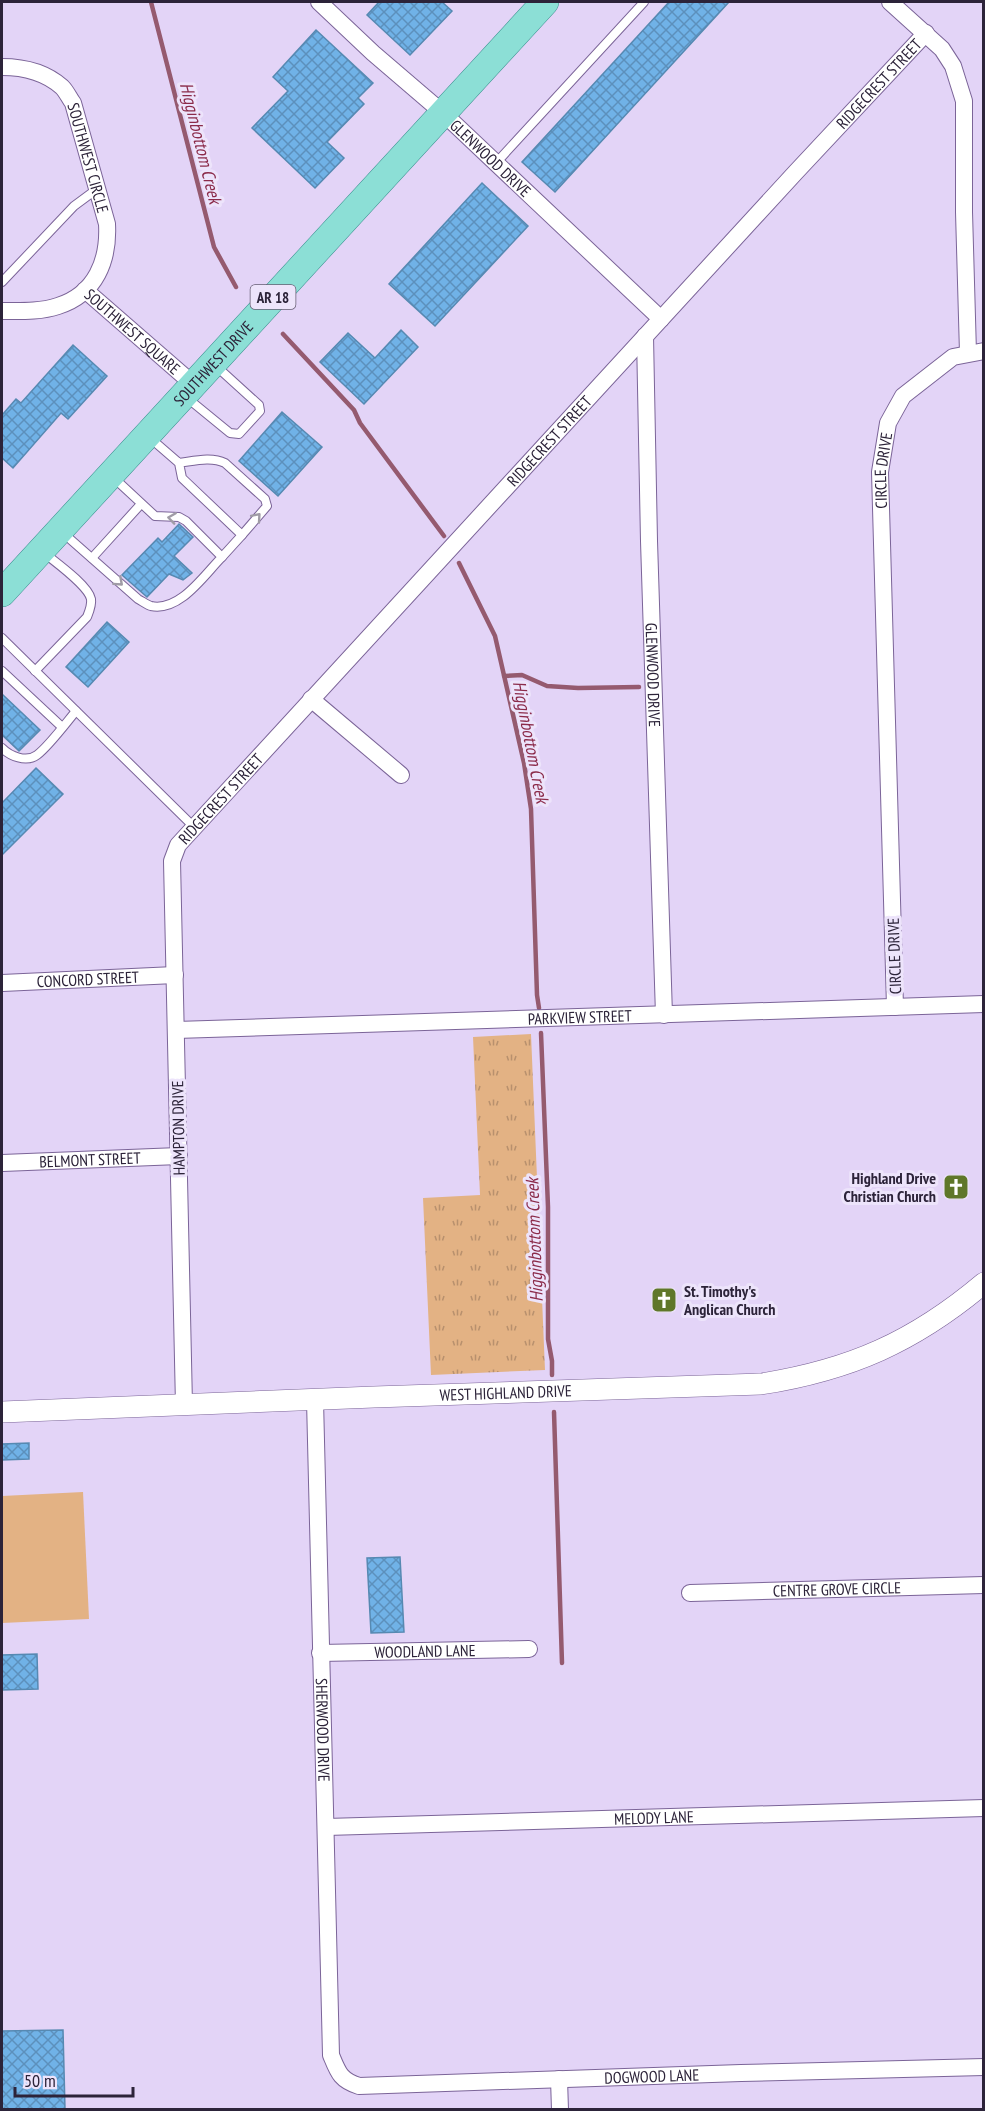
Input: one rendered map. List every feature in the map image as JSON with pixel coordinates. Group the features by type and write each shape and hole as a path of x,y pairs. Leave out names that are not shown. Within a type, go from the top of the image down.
{"main road":[{"name":"SOUTHWEST DRIVE","path":"2,592 545,2"}],"street":[{"name":"GLENWOOD DRIVE","path":"319,2 373,53 443,112 661,319"},
{"name":"CIRCLE DRIVE","path":"890,2 942,49 953,66 964,101 964,212 976,352 953,357 903,396 888,423 880,472 895,1007"},
{"name":"RIDGECREST STREET","path":"175,851 194,827 311,699 926,33"},
{"name":"SOUTHWEST CIRCLE","path":"2,67 17,67 41,73 61,86 73,103 108,224 109,244 105,261 99,274 85,290"},
{"name":"SOUTHWEST SQUARE","path":"2,311 41,310 58,306 69,302 85,290 188,390"},
{"name":"GLENWOOD DRIVE","path":"645,336 664,1015"},
{"path":"311,699 401,775"},
{"name":"HAMPTON DRIVE","path":"175,851 172,861 184,1405"},
{"name":"CONCORD STREET","path":"2,983 175,975"},
{"name":"PARKVIEW STREET","path":"176,1030 984,1004"},
{"name":"BELMONT STREET","path":"2,1163 179,1156"},
{"name":"WEST HIGHLAND DRIVE","path":"2,1412 761,1384 796,1379 831,1370 876,1353 906,1338 984,1283"},
{"name":"SHERWOOD DRIVE","path":"315,1400 320,1653 331,2055 333,2059"},
{"name":"CENTRE GROVE CIRCLE","path":"690,1593 984,1585"},
{"name":"WOODLAND LANE","path":"320,1653 528,1649"},
{"name":"MELODY LANE","path":"326,1827 984,1808"},
{"name":"DOGWOOD LANE","path":"333,2059 334,2067 344,2079 360,2086 984,2067"},
{"path":"559,2079 560,2109"}],"lane":[{"path":"496,163 644,2"},
{"path":"2,282 74,206 98,188"},
{"path":"188,390 234,434 239,434 260,411 254,399 212,363"},
{"path":"147,435 179,463 182,478 242,535"},
{"path":"60,529 138,599 151,606 185,598 267,506 265,499 220,460 206,459 179,463"},
{"path":"110,475 155,516 179,517 186,521 222,557"},
{"path":"92,558 141,504"},
{"path":"35,671 87,617 91,598 84,588 41,550"},
{"path":"2,638 194,827"},
{"path":"2,671 62,727"},
{"path":"2,748 8,754 24,758 36,756 76,711"}],"green space":[{"path":"531,1034 545,1370 431,1375 423,1198 480,1195 473,1037"},
{"path":"83,1492 89,1619 2,1623 2,1496"}],"building":[{"path":"379,2 442,2 452,11 410,55 367,15"},
{"path":"669,2 729,2 555,192 522,162"},
{"path":"316,30 373,83 358,98 364,104 327,142 344,158 315,188 252,128 288,91 273,77"},
{"path":"482,183 528,226 435,326 389,284"},
{"path":"401,330 418,347 364,404 320,362 348,333 375,358"},
{"path":"73,345 107,376 68,419 61,413 13,468 2,458 2,415 16,399 21,403"},
{"path":"282,412 322,447 278,496 239,461"},
{"path":"179,524 193,537 174,556 192,573 183,580 169,574 147,597 122,575 158,538 162,542"},
{"path":"107,622 129,642 88,687 66,667"},
{"path":"2,694 40,730 19,751 2,735"},
{"path":"36,768 63,794 2,855 2,803"},
{"path":"29,1443 29,1459 2,1460 2,1444"},
{"path":"400,1557 404,1632 371,1633 367,1558"},
{"path":"37,1654 38,1689 2,1690 2,1655"},
{"path":"63,2030 65,2109 2,2109 2,2031"}],"waterway":[{"name":"Higginbottom Creek","path":"151,2 214,247 236,287"},
{"name":"Higginbottom Creek","path":"283,334 354,410 360,423 444,536"},
{"name":"Higginbottom Creek","path":"459,563 495,636 524,763 531,809 539,1008"},
{"path":"504,676 522,675 547,686 639,687"},
{"name":"Higginbottom Creek","path":"541,1033 548,1207 548,1339 552,1375"},
{"name":"Higginbottom Creek","path":"554,1412 562,1663"}],"place":[{"name":"Highland Drive Christian Church","path":"956,1187"},
{"name":"St. Timothy's Anglican Church","path":"664,1300"}]}
